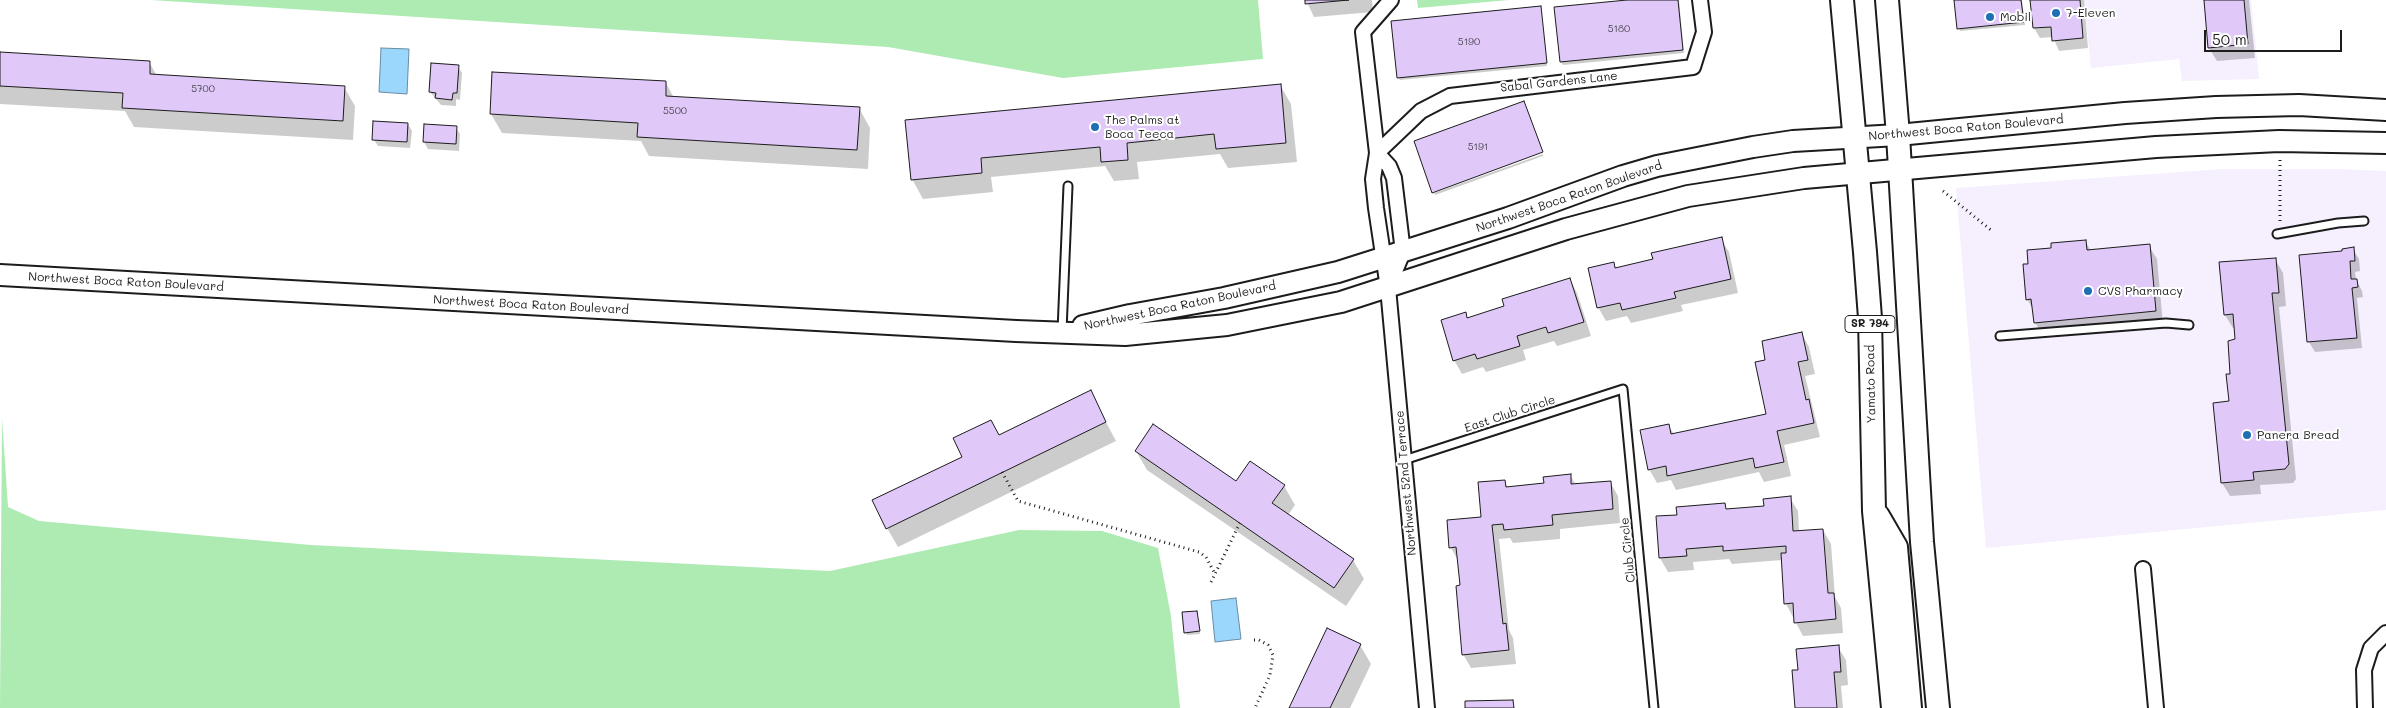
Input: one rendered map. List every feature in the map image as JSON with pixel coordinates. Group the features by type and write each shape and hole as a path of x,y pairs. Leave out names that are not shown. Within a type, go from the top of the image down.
{"main road":[{"name":"Yamato Road","path":"1842,0 1870,318 1874,511 1893,708"},
{"name":"SR 794","path":"1887,0 1898,135 1922,542 1938,708"},
{"path":"1874,511 1896,547 1910,708"}],"street":[{"path":"1382,258 1374,179 1377,153 1363,32 1391,0"},
{"name":"Sabal Gardens Lane","path":"1377,153 1421,112 1450,96 1693,67 1704,32 1700,0"},
{"name":"Northwest Boca Raton Boulevard","path":"1062,331 1130,315 1224,298 1338,272 1403,252 1657,166 1753,147 1793,141 1898,135 2126,113 2216,107 2298,105 2386,110"},
{"name":"Northwest Boca Raton Boulevard","path":"0,276 1016,331 1062,331 1125,335 1228,324 1285,315 1341,302 1388,288 1566,228 1688,196 1804,178 2156,147 2279,141 2386,143"},
{"path":"1377,153 1390,166 1394,178 1403,252 1388,288"},
{"name":"Northwest 52nd Terrace","path":"1382,258 1388,288 1427,708"},
{"path":"2143,569 2156,708"},
{"path":"2365,708 2364,670 2371,648 2386,633"}],"lane":[{"path":"1062,331 1068,186"},
{"path":"2277,234 2338,223 2364,221"},
{"path":"2000,336 2173,322 2189,326"},
{"name":"East Club Circle","path":"1404,460 1623,389"},
{"name":"Club Circle","path":"1623,389 1654,708"}],"path":[{"path":"2277,234 2282,215 2279,141"},
{"path":"1943,191 1992,231"},
{"path":"1002,472 1018,501 1199,552 1206,557 1215,574"},
{"path":"1211,582 1240,523"},
{"path":"1254,640 1259,640 1268,645 1273,655 1270,675 1257,699 1255,708"}],"shaded area":[{"path":"2084,0 2251,0 2259,79 2182,81 2179,59 2091,68"},
{"path":"2223,169 2386,171 2386,510 1986,548 1956,188"}],"green space":[{"path":"151,0 1258,0 1263,59 1063,78 888,47"},
{"path":"1417,0 1509,0 1418,8"},
{"path":"2,418 8,507 39,521 311,545 830,571 1019,530 1102,531 1158,548 1171,616 1180,708 0,708"}],"water":[{"path":"381,48 409,49 407,94 379,92"},
{"path":"1236,598 1241,639 1215,642 1211,601"}],"building":[{"path":"1305,0 1349,0 1305,4"},
{"path":"1627,0 1678,0 1683,50 1560,62 1554,7"},
{"path":"1954,0 2021,0 2024,22 1957,29"},
{"name":"7-Eleven","path":"2030,0 2080,0 2083,38 2052,41 2051,27 2033,28"},
{"path":"2204,0 2244,0 2248,44 2208,48"},
{"path":"1541,6 1547,63 1397,78 1391,21"},
{"path":"0,52 150,61 150,74 345,86 343,121 122,108 123,93 0,86"},
{"path":"431,63 459,65 457,93 453,93 452,100 435,98 436,93 429,92"},
{"path":"492,72 666,81 666,96 860,107 857,150 637,137 638,123 490,114"},
{"name":"The Palms at Boca Teeca","path":"1281,84 1286,143 1216,149 1214,134 1127,143 1128,160 1101,162 1100,147 981,158 982,173 911,180 905,120"},
{"path":"1524,101 1543,152 1432,193 1414,141"},
{"path":"373,121 408,123 407,142 372,140"},
{"path":"424,124 457,126 456,144 423,142"},
{"path":"1722,237 1731,279 1674,292 1676,298 1622,310 1620,303 1597,308 1588,268 1614,262 1615,268 1653,259 1651,253"},
{"path":"2086,240 2087,250 2150,244 2156,311 2034,323 2031,299 2026,300 2023,264 2028,264 2027,250 2051,248 2051,243"},
{"path":"2354,247 2355,261 2350,261 2351,279 2357,279 2358,287 2352,288 2357,338 2307,342 2299,255 2342,251 2342,249"},
{"path":"2276,258 2279,293 2272,293 2289,464 2285,469 2253,472 2254,480 2221,483 2213,403 2229,401 2226,374 2230,374 2228,341 2235,339 2233,314 2224,315 2219,262"},
{"path":"1570,278 1584,322 1548,333 1546,327 1517,336 1520,346 1477,359 1475,354 1453,361 1441,320 1466,312 1467,318 1504,306 1502,299"},
{"path":"1802,332 1808,360 1798,362 1806,400 1809,399 1814,423 1777,431 1784,462 1755,468 1753,458 1667,476 1666,466 1648,470 1640,430 1669,424 1671,434 1766,414 1755,362 1765,360 1762,341"},
{"path":"1091,390 1106,422 886,529 872,500 962,457 953,438 991,420 999,435"},
{"path":"1153,424 1236,481 1250,461 1285,485 1272,503 1354,559 1334,588 1135,451"},
{"path":"1571,474 1571,484 1611,481 1613,509 1552,515 1553,525 1504,530 1503,524 1492,525 1503,624 1506,623 1509,650 1462,655 1456,586 1460,585 1456,547 1449,548 1447,520 1481,517 1478,482 1505,480 1506,487 1544,483 1543,477"},
{"path":"1791,496 1793,531 1823,529 1828,593 1834,593 1836,619 1794,623 1793,603 1784,604 1781,553 1786,553 1786,546 1723,551 1723,546 1686,549 1687,556 1659,558 1656,516 1677,515 1676,507 1725,503 1726,509 1764,506 1763,499"},
{"path":"1197,611 1200,631 1184,633 1182,612"},
{"path":"1327,628 1361,644 1330,708 1289,708"},
{"path":"1839,645 1841,672 1834,672 1837,708 1795,708 1792,670 1798,670 1796,649"},
{"path":"1513,700 1514,708 1465,708 1465,701"}],"place":[{"name":"7-Eleven","path":"2056,13"},
{"name":"Mobil","path":"1990,17"},
{"name":"The Palms at Boca Teeca","path":"1095,127"},
{"name":"CVS Pharmacy","path":"2088,291"},
{"name":"Panera Bread","path":"2247,435"}]}
